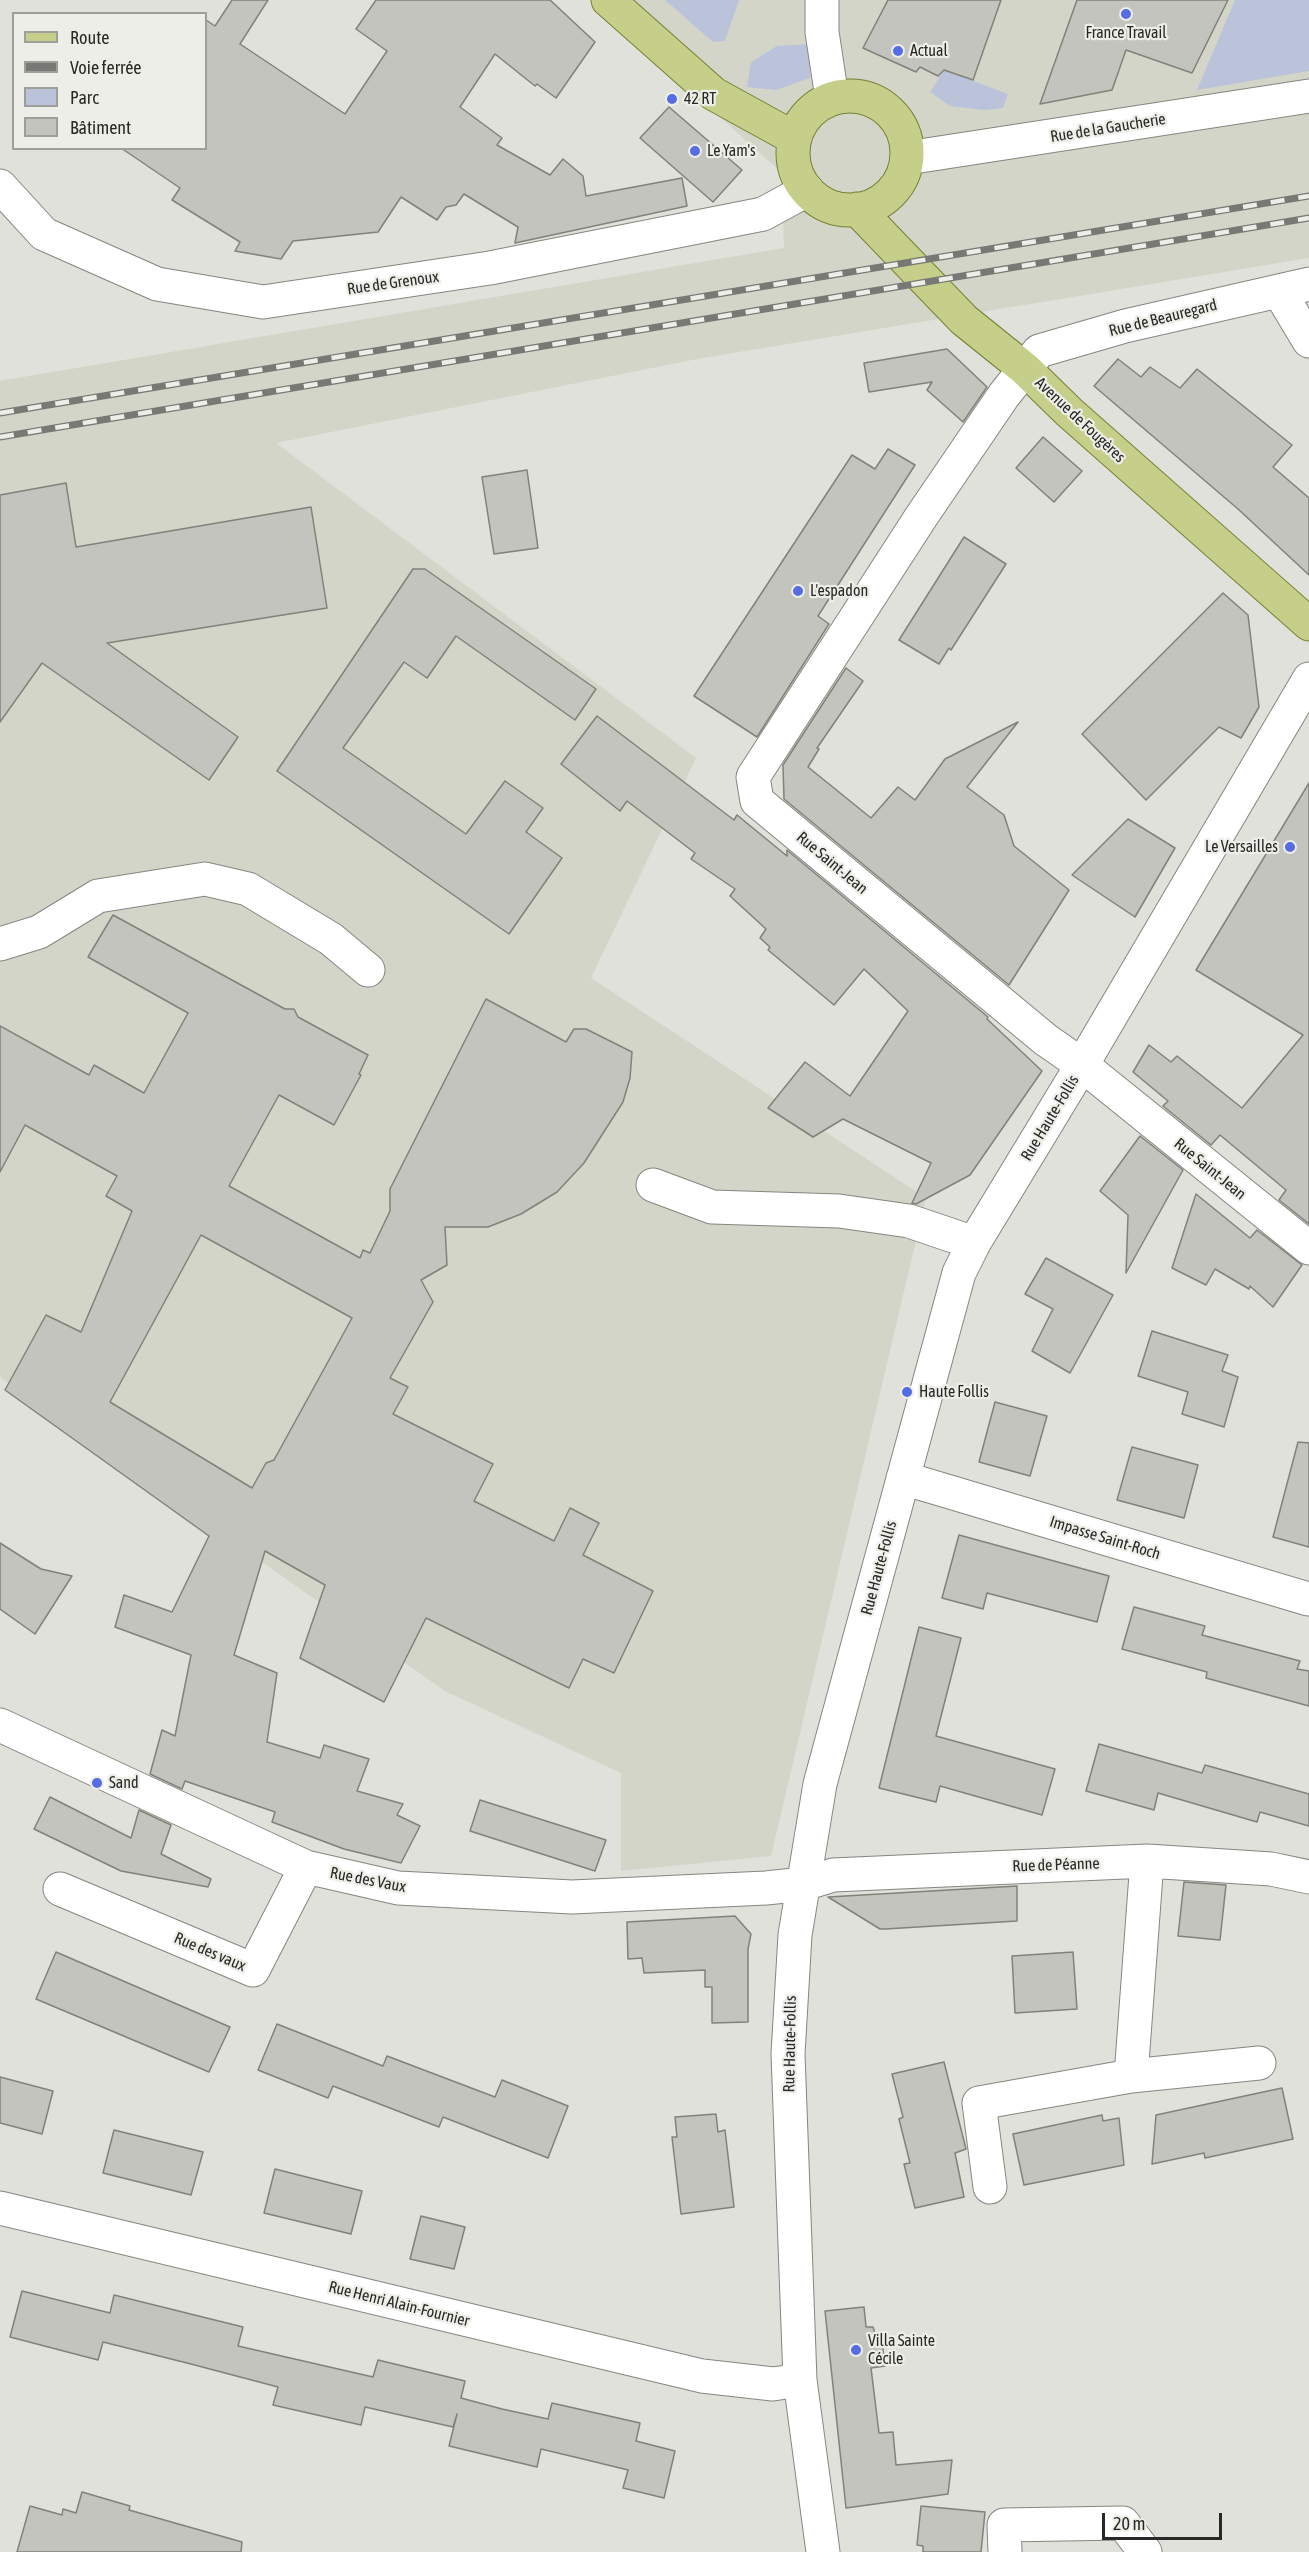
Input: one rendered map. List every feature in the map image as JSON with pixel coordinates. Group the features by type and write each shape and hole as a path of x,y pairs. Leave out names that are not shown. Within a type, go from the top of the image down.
{"main road":[{"path":"608,0 714,94 794,138"},
{"path":"860,97 885,108 898,122 905,139 907,158 896,186 885,198 857,209 838,208 821,202 807,190 794,166 794,138 802,121 815,107 832,98 860,97"},
{"name":"Avenue de Fougères","path":"857,209 964,320 1025,369 1069,412 1309,624"}],"street":[{"path":"822,0 822,32 832,98"},
{"name":"Rue de la Gaucherie","path":"907,158 1309,96"},
{"name":"Rue de Grenoux","path":"0,186 44,234 157,284 263,302 490,268 763,214 807,190"},
{"path":"1294,287 1309,341"},
{"name":"Rue de Beauregard","path":"1025,369 1039,351 1125,327 1294,287"},
{"name":"Rue Saint-Jean","path":"1025,369 1004,395 921,517 753,777 757,801 1046,1040 1082,1065 1309,1248"},
{"name":"Rue Haute-Follis","path":"823,2552 800,2380 788,2054 795,1935 820,1784 959,1273 974,1243 1082,1065 1309,679"},
{"path":"0,944 39,932 98,896 205,879 248,889 331,939 368,970"},
{"path":"653,1185 712,1207 860,1214 909,1221 974,1243"},
{"name":"Impasse Saint-Roch","path":"903,1478 1308,1599"},
{"name":"Rue des Vaux","path":"0,1725 306,1867 398,1888 572,1897 804,1884"},
{"path":"1131,2076 1147,1861"},
{"name":"Rue de Péanne","path":"804,1884 833,1875 1147,1861 1271,1869 1309,1876"},
{"name":"Rue des vaux","path":"60,1889 253,1970 306,1867"},
{"path":"990,2187 979,2103 1131,2076 1259,2063"},
{"name":"Rue Henri Alain-Fournier","path":"0,2208 702,2376 773,2384 800,2380"},
{"path":"1005,2552 1004,2525 1123,2523 1145,2552"}],"shaded area":[{"path":"590,0 1309,0 1309,258 702,358 276,443 696,758 591,978 926,1198 771,1856 621,1871 621,1773 445,1691 0,1377 0,381 784,248 782,173"}],"green space":[{"path":"665,0 739,0 725,41 713,42"},
{"path":"1235,0 1309,0 1309,71 1197,90"},
{"path":"810,44 810,78 776,90 747,87 751,62 777,46"},
{"path":"944,70 1008,94 1003,108 984,110 950,106 930,92"}],"building":[{"path":"232,0 268,0 240,44 345,114 387,51 356,29 376,0 550,0 595,42 556,98 537,84 535,86 495,54 460,107 502,138 497,145 550,175 563,159 583,176 586,196 682,178 687,206 515,243 518,227 464,194 456,205 446,207 437,220 401,197 378,232 293,241 281,259 235,251 240,242 172,200 180,188 124,150 207,150 207,21 215,26"},
{"path":"888,0 1001,0 973,80 944,70 938,76 920,67 916,72 863,48"},
{"path":"1077,0 1228,0 1192,73 1126,50 1112,90 1040,104"},
{"path":"669,107 742,170 713,202 640,138"},
{"path":"947,349 987,387 963,422 927,390 932,382 869,392 864,363"},
{"path":"1118,359 1141,377 1150,367 1180,388 1197,369 1292,445 1273,467 1309,498 1309,575 1238,509 1094,386"},
{"path":"1043,437 1082,471 1054,502 1016,468"},
{"name":"L'espadon","path":"888,449 915,465 818,616 829,624 757,737 694,696 852,455 875,469"},
{"path":"527,470 538,548 494,554 482,477"},
{"path":"66,483 76,547 311,507 327,608 107,643 238,737 209,780 42,663 0,722 0,495"},
{"path":"964,537 1006,564 951,650 949,648 939,664 899,640"},
{"path":"413,569 425,569 596,689 575,720 456,636 427,678 404,662 343,748 466,834 505,781 543,808 526,832 562,858 509,934 277,771"},
{"path":"1223,593 1248,615 1259,707 1241,738 1219,727 1146,800 1082,734"},
{"path":"846,668 863,681 817,748 819,749 808,767 871,818 898,787 915,800 945,759 1018,722 967,787 1004,815 1014,846 1069,890 1009,985 784,799 783,765"},
{"path":"597,716 734,820 737,815 787,856 787,850 988,1017 987,1019 1042,1071 970,1175 916,1204 912,1203 931,1163 843,1119 813,1137 768,1108 805,1062 850,1096 908,1011 864,969 834,1005 768,950 770,947 760,938 766,929 730,896 735,889 691,859 695,853 627,801 620,811 561,764"},
{"path":"1309,783 1309,1224 1279,1200 1286,1190 1220,1135 1211,1145 1163,1106 1168,1101 1133,1072 1149,1045 1171,1062 1177,1056 1242,1108 1303,1035 1196,970"},
{"path":"1128,819 1175,848 1135,917 1072,875"},
{"path":"113,915 285,1009 294,1009 298,1017 368,1055 359,1074 361,1075 334,1125 279,1095 229,1186 360,1258 363,1250 370,1253 390,1211 390,1189 486,999 566,1042 574,1029 586,1029 632,1052 630,1078 623,1102 584,1163 557,1192 521,1214 488,1227 445,1227 447,1265 421,1280 433,1302 390,1378 408,1387 393,1414 493,1464 474,1501 554,1541 570,1508 599,1523 583,1555 653,1591 614,1673 583,1659 569,1688 426,1618 384,1702 300,1658 325,1585 265,1551 234,1655 277,1673 267,1742 320,1758 324,1745 369,1759 357,1791 403,1804 397,1815 420,1826 401,1863 344,1849 272,1822 275,1812 185,1781 182,1789 150,1774 162,1730 175,1736 191,1655 115,1627 124,1595 172,1612 209,1536 5,1390 46,1315 81,1332 132,1211 106,1196 117,1176 25,1125 0,1172 0,1026 89,1075 94,1065 144,1093 188,1013 88,957","holes":["201,1235 352,1318 274,1460 266,1463 252,1488 110,1402"]},
{"path":"1140,1136 1183,1170 1126,1273 1128,1215 1100,1191"},
{"path":"1196,1194 1250,1238 1257,1230 1302,1265 1273,1307 1250,1286 1249,1289 1215,1269 1206,1285 1172,1268"},
{"path":"1046,1258 1113,1295 1070,1373 1032,1351 1053,1309 1025,1294"},
{"path":"1152,1331 1228,1355 1222,1371 1238,1377 1224,1427 1182,1414 1188,1392 1138,1376"},
{"path":"995,1402 1047,1416 1030,1476 979,1462"},
{"path":"1298,1442 1309,1443 1309,1547 1273,1537"},
{"path":"1132,1447 1198,1465 1184,1518 1117,1500"},
{"path":"959,1535 1109,1576 1097,1622 987,1593 983,1609 942,1598"},
{"path":"0,1543 41,1569 72,1576 35,1634 0,1609"},
{"path":"1134,1607 1205,1626 1202,1635 1300,1661 1297,1669 1309,1671 1309,1706 1206,1678 1207,1672 1122,1649"},
{"path":"919,1627 961,1638 936,1736 1055,1769 1042,1815 940,1786 936,1802 879,1788"},
{"path":"1099,1744 1202,1773 1205,1765 1309,1794 1309,1826 1260,1812 1257,1822 1158,1793 1154,1810 1086,1791"},
{"path":"50,1797 131,1838 139,1810 171,1825 161,1854 211,1879 208,1887 121,1871 34,1829"},
{"path":"480,1800 606,1840 595,1871 470,1831"},
{"path":"1184,1882 1226,1885 1220,1940 1178,1936"},
{"path":"1017,1886 1017,1921 885,1929 880,1929 828,1897"},
{"path":"735,1916 751,1934 748,1949 748,2022 712,2023 712,1987 705,1987 705,1970 644,1973 642,1958 628,1959 627,1922"},
{"path":"56,1952 230,2027 209,2072 36,1999"},
{"path":"1073,1952 1077,2009 1015,2013 1012,1956"},
{"path":"277,2024 383,2066 387,2056 495,2097 502,2080 568,2106 548,2158 443,2117 439,2127 333,2086 328,2098 258,2070"},
{"path":"944,2062 966,2149 955,2153 964,2197 915,2208 904,2164 910,2163 899,2119 903,2117 892,2074"},
{"path":"0,2077 53,2091 42,2134 0,2123"},
{"path":"1282,2088 1293,2139 1205,2158 1204,2153 1152,2164 1156,2115"},
{"path":"716,2114 718,2132 725,2130 734,2207 681,2214 672,2137 677,2137 675,2117"},
{"path":"1102,2115 1103,2121 1119,2118 1124,2165 1024,2185 1013,2134"},
{"path":"114,2130 203,2152 191,2195 103,2173"},
{"path":"275,2169 362,2191 351,2234 264,2213"},
{"path":"421,2216 465,2227 454,2269 410,2259"},
{"path":"22,2291 110,2313 114,2295 243,2327 238,2346 373,2377 378,2360 465,2381 461,2398 548,2419 552,2403 640,2423 636,2441 675,2451 664,2498 623,2488 628,2470 583,2459 541,2449 537,2467 449,2446 457,2414 453,2427 365,2407 361,2425 273,2405 278,2387 191,2364 103,2342 98,2360 10,2337"},
{"path":"864,2307 866,2327 873,2327 875,2333 881,2333 885,2366 871,2368 879,2433 893,2432 896,2465 952,2460 948,2494 846,2508 825,2311"},
{"path":"82,2492 130,2506 129,2510 242,2542 241,2552 17,2552 30,2506 62,2515 63,2509 76,2513"},
{"path":"921,2506 985,2512 981,2552 923,2552 923,2546 917,2545"}],"railway":[{"path":"0,413 1309,196"},
{"path":"0,437 1309,218"}],"place":[{"name":"France Travail","path":"1126,14"},
{"name":"Actual","path":"898,51"},
{"name":"42 RT","path":"672,99"},
{"name":"Le Yam's","path":"695,151"},
{"name":"L'espadon","path":"798,591"},
{"name":"Le Versailles","path":"1290,847"},
{"name":"Haute Follis","path":"907,1392"},
{"name":"Sand","path":"97,1783"},
{"name":"Villa Sainte Cécile","path":"856,2350"}]}
